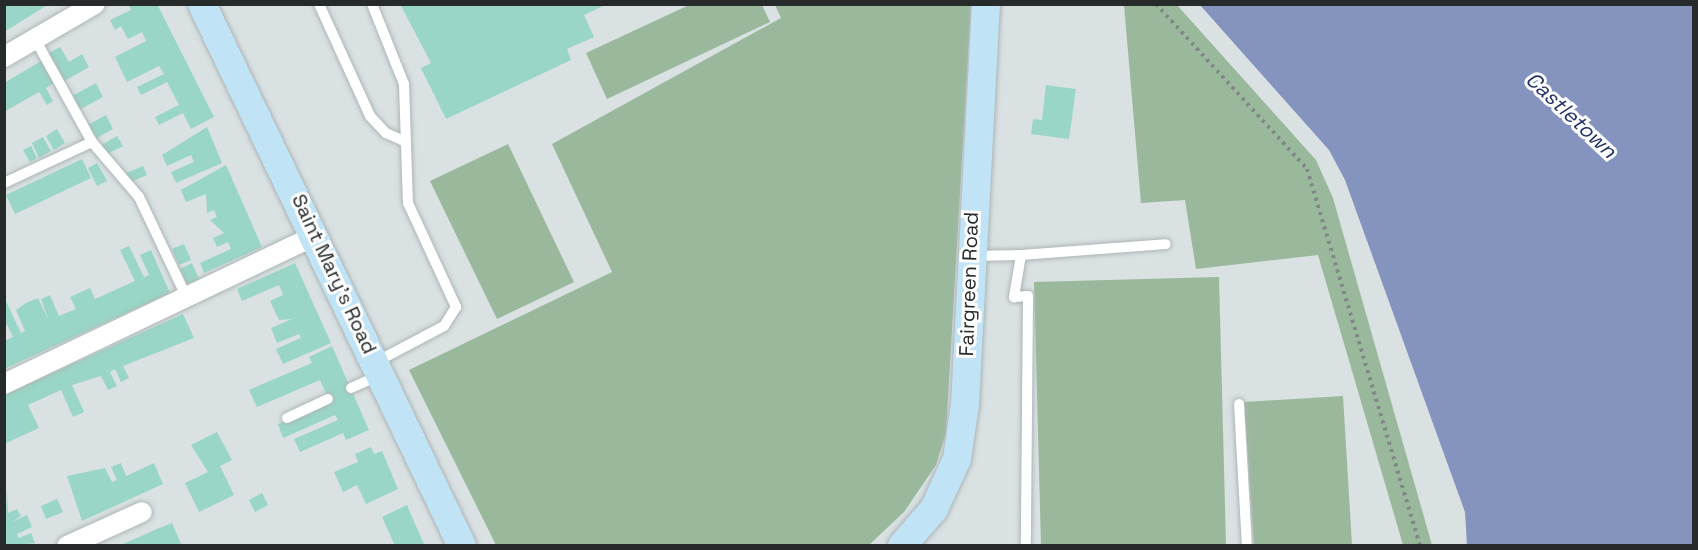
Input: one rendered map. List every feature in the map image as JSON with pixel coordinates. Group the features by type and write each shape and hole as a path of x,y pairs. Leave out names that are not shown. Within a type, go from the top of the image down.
{"street":[{"path":"4,57 95,4"},
{"name":"Saint Mary's Road","path":"202,4 315,235 462,546"},
{"name":"Fairgreen Road","path":"902,546 934,509 957,459 986,4"},
{"path":"4,384 315,235"},
{"path":"67,546 142,512"}],"lane":[{"path":"319,4 370,116 386,133 404,141"},
{"path":"351,388 444,326 456,307 408,202 404,141 404,84 372,4"},
{"path":"35,39 92,142 139,197 186,296"},
{"path":"4,183 92,142"},
{"path":"971,256 1021,255 1166,244"},
{"path":"1021,255 1014,297 1028,296 1026,546"},
{"path":"287,418 328,399"},
{"path":"1239,404 1247,546"}],"path":[{"path":"1156,4 1307,169 1420,546"}],"green space":[{"path":"689,5 762,5 770,22 607,99 586,53"},
{"path":"775,5 971,5 946,433 936,465 904,512 869,545 496,545 409,370 612,272 552,144 781,18"},
{"path":"1124,5 1177,5 1316,160 1333,198 1432,545 1403,545 1318,255 1196,269 1185,200 1141,203"},
{"path":"508,144 574,282 497,319 430,181"},
{"path":"1219,277 1226,545 1041,545 1034,282"},
{"path":"1343,396 1352,545 1254,545 1244,402"}],"water":[{"name":"Castletown","path":"1200,5 1693,5 1693,545 1467,545 1465,512 1345,180 1329,150"}],"building":[{"path":"4,4 49,4 4,32"},
{"path":"128,4 157,4 214,117 191,129 183,113 159,125 155,117 179,105 167,82 141,95 137,87 164,74 159,66 127,82 115,57 146,41 142,32 128,39 121,26 115,30 110,20 131,10"},
{"path":"400,4 607,4 584,15 594,37 567,49 571,60 446,119 421,68 431,63"},
{"path":"60,47 69,62 82,54 89,67 63,82 47,54"},
{"path":"41,61 54,83 46,88 53,101 47,105 39,92 4,112 4,83"},
{"path":"96,83 103,97 79,110 72,96"},
{"path":"1046,85 1076,89 1069,139 1031,134 1033,119 1042,120"},
{"path":"106,115 113,129 95,139 88,125"},
{"path":"207,127 222,163 176,183 171,172 194,162 191,155 167,166 162,155"},
{"path":"57,129 65,143 54,150 46,136"},
{"path":"117,136 123,146 105,155 100,146"},
{"path":"43,137 51,151 39,158 32,143"},
{"path":"31,146 37,158 30,162 23,150"},
{"path":"82,159 91,178 15,214 6,195"},
{"path":"97,163 107,181 97,186 88,168"},
{"path":"226,165 262,247 204,273 200,263 231,249 228,242 217,247 213,238 224,233 210,220 217,217 214,210 207,213 206,194 186,202 181,190"},
{"path":"143,166 147,175 131,182 124,174"},
{"path":"184,244 191,260 179,265 172,249"},
{"path":"129,246 144,277 149,275 140,255 151,250 170,293 4,369 4,341 13,337 4,319 4,297 21,333 25,331 16,310 26,303 38,298 49,321 41,299 50,295 59,316 76,309 70,297 90,288 95,299 135,281 120,250"},
{"path":"192,263 199,279 187,284 180,269"},
{"path":"295,263 331,343 283,364 276,349 301,338 299,334 277,343 271,328 292,319 279,320 270,301 283,295 279,285 242,301 237,289"},
{"path":"183,314 194,338 123,366 129,378 121,382 115,369 110,372 117,386 108,390 101,376 72,385 84,412 73,417 61,390 28,405 39,428 4,444 4,395"},
{"path":"332,346 369,430 346,440 343,433 300,452 294,439 338,420 335,415 283,438 278,424 329,401 320,380 257,407 249,390 312,363 309,357"},
{"path":"217,432 232,460 220,466 234,495 199,512 185,483 208,472 191,445"},
{"path":"371,447 374,454 382,451 398,489 366,504 357,485 343,492 334,472 358,462 355,454"},
{"path":"121,463 126,476 154,463 163,484 82,521 67,476 105,468 112,482 117,480 111,467"},
{"path":"7,491 8,513 17,509 21,516 12,522 27,515 32,527 17,534 19,538 31,533 35,543 4,546"},
{"path":"262,493 268,505 255,512 249,500"},
{"path":"57,499 63,512 46,519 41,506"},
{"path":"407,505 425,546 395,546 382,517"},
{"path":"172,523 182,546 119,546 157,529"}]}
